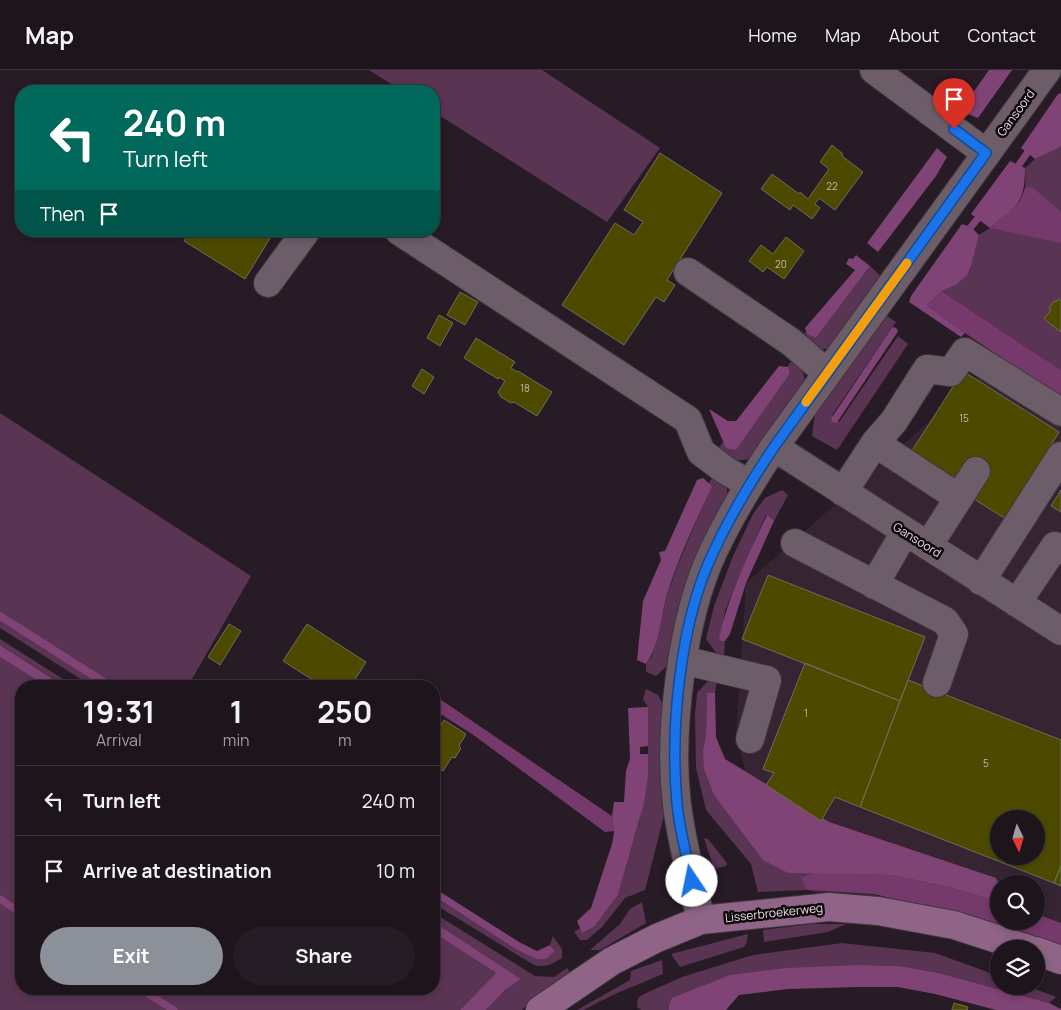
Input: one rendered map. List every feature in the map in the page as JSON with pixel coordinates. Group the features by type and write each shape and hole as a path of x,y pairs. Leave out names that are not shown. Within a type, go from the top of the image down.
{"main road":[{"name":"Lisserbroekerweg","path":"540,1010 612,961 657,938 701,920 830,907 878,911 954,925 1000,940"},
{"path":"1045,955 1061,960"}],"street":[{"path":"874,70 986,153"},
{"name":"Gansoord","path":"701,920 677,805 674,765 682,660 704,574 713,553 750,484 774,447 1047,70"},
{"path":"268,282 302,237"},
{"path":"408,237 688,420 701,452 725,470 750,484"},
{"path":"688,272 791,342 827,373"},
{"path":"843,492 875,443 894,420 927,369 951,372 965,352 1061,412"},
{"path":"875,443 959,498"},
{"name":"Gansoord","path":"774,447 1060,630"},
{"path":"981,580 1061,456"},
{"path":"874,585 916,539 959,498 976,471"},
{"path":"795,543 945,621 954,634 937,683"},
{"path":"1017,603 1055,546 1061,550"},
{"path":"682,660 767,680 750,739"}],"shaded area":[{"path":"369,70 542,70 660,148 607,222 440,116 440,85 393,85"},
{"path":"989,70 1012,70 978,118 960,111"},
{"path":"1061,93 1061,146 1035,159 1021,148 1058,94"},
{"path":"1061,146 1061,370 942,291 956,285 972,263 979,235 999,221 1019,202 1025,188 1025,168 1035,159"},
{"path":"937,148 947,157 936,176 878,252 867,243"},
{"path":"1010,161 1025,168 1025,181 1021,198 1012,209 990,228 971,214"},
{"path":"1032,187 1061,212 1061,243 990,228 1020,202 1025,188"},
{"path":"962,224 971,227 979,235 967,275 956,285 942,291 927,305 965,333 961,337 909,302 911,296"},
{"path":"856,255 870,266 816,338 807,334 805,328 855,270 846,264 849,258 853,259"},
{"path":"870,266 883,278 831,347 813,353 795,338 806,332 816,338"},
{"path":"942,291 1061,370 1061,398 927,305"},
{"path":"881,312 896,322 832,415 839,422 898,336 908,344 837,450 812,436 815,414"},
{"path":"793,359 802,368 806,384 751,459 727,462 716,451 724,441 726,448 790,373 787,367"},
{"path":"779,366 788,367 790,373 736,450 726,448 709,409 728,421 736,421"},
{"path":"981,376 1061,428 1061,962 1045,957 1045,940 990,940 990,942 772,880 736,734 746,583"},
{"path":"0,413 251,576 191,680 109,680 0,611"},
{"path":"716,471 727,484 727,498 681,611 668,665 656,676 646,672 646,664 652,656 667,595 711,486 709,483"},
{"path":"703,478 712,486 676,567 667,595 657,640 651,657 646,664 637,660 643,601 661,560 659,552 665,551 697,480"},
{"path":"782,490 788,495 774,521 766,515 725,611 721,641 725,641 724,657 716,653 706,639 714,606 733,556 753,514 765,498"},
{"path":"767,515 774,521 746,583 730,634 725,641 721,641 719,638 723,622 734,590"},
{"path":"0,611 109,680 93,680 0,621"},
{"path":"0,621 93,680 82,680 0,628"},
{"path":"0,639 65,680 55,680 0,645"},
{"path":"0,645 55,680 36,680 0,657"},
{"path":"0,657 36,680 15,680 15,995 440,995 440,937 496,973 460,1010 0,1010"},
{"path":"717,680 715,693 707,693 706,735 703,750 788,873 812,873 801,878 807,890 758,892 751,864 706,810 696,768 695,714 697,693 707,682"},
{"path":"646,689 658,695 664,706 665,812 645,890 625,898 602,927 587,940 580,940 574,932 580,928 582,933 594,927 618,895 640,818 648,777 648,707 643,699"},
{"path":"707,693 715,693 716,737 725,759 829,822 990,876 990,899 952,888 892,875 788,873 763,860 714,795 704,769 703,750 706,735"},
{"path":"440,699 612,816 614,831 605,832 472,734 440,714"},
{"path":"648,707 648,746 640,747 640,754 648,754 648,777 644,803 618,895 594,927 582,933 577,921 591,908 612,844 614,802 624,802 626,771 630,759 628,708"},
{"path":"704,838 708,839 727,863 726,866 714,869"},
{"path":"812,873 892,875 952,888 990,899 990,925 875,894 807,890 801,878"},
{"path":"440,892 519,942 537,951 550,945 555,951 546,959 536,959 517,950 440,900"},
{"path":"440,900 517,950 536,959 555,951 550,945 553,936 562,949 562,958 549,965 534,965 440,908"},
{"path":"642,902 646,923 600,950 590,950 620,924 630,909"},
{"path":"440,917 535,976 554,977 567,968 570,973 522,1010 486,1010 505,990 521,979 440,926"},
{"path":"1045,917 1061,923 1061,947 1045,942 1045,940 1038,940 1005,930 1045,930"},
{"path":"811,924 846,924 828,932 764,942 763,930"},
{"path":"440,926 521,979 505,990 486,1010 460,1010 496,973 440,937"},
{"path":"748,934 744,947 680,967 671,954"},
{"path":"842,943 935,953 990,973 990,987 939,973 900,966 860,965 669,1005 669,1010 641,1010 637,1007 638,998 644,994 682,977 753,955"},
{"path":"662,960 663,974 583,1010 577,1010 630,980 631,971"},
{"path":"860,965 900,966 939,973 990,987 990,995 1020,995 1049,1003 1061,1010 996,1010 935,994 898,987 860,987 788,989 739,995 726,1010 669,1010 672,998 730,975 787,968"},
{"path":"1045,993 1056,997 1049,1003 1020,995 1045,995"}],"building":[{"path":"832,145 843,154 842,156 863,172 835,210 819,198 815,204 820,208 812,219 793,205 790,210 761,189 772,174 808,199 829,169 820,162"},
{"path":"660,153 722,193 667,280 675,285 664,302 656,297 624,345 562,305 615,223 634,235 643,222 624,210"},
{"path":"186,237 271,237 245,279 184,241"},
{"path":"786,237 804,251 784,279 767,267 763,272 749,261 761,245 773,254"},
{"path":"460,292 478,302 465,325 447,315"},
{"path":"1059,299 1061,301 1061,332 1044,319 1051,310 1049,308 1054,301 1056,302"},
{"path":"439,315 453,323 440,346 427,338"},
{"path":"476,338 515,362 511,368 552,392 537,416 514,402 511,403 501,397 498,392 505,381 499,377 498,379 464,358"},
{"path":"422,369 434,377 424,394 412,386"},
{"path":"963,371 1059,432 1006,519 974,499 989,474 968,460 949,489 908,457"},
{"path":"1061,490 1061,512 1051,506"},
{"path":"768,575 925,637 900,701 742,639"},
{"path":"229,624 241,631 220,665 208,657"},
{"path":"307,624 366,662 355,680 313,680 283,661"},
{"path":"805,663 900,701 860,807 835,797 821,821 766,785 774,773 763,769"},
{"path":"908,680 1061,740 1061,866 1054,883 1045,879 1045,875 1034,875 1008,865 1045,865 1045,810 990,810 990,858 860,807"},
{"path":"444,720 466,734 455,758 452,757 443,771 440,769 440,726"},
{"path":"1061,866 1061,886 1054,883"},
{"path":"954,1003 968,1007 967,1010 952,1010"}],"waterway":[{"path":"1014,172 1032,146"},
{"path":"966,233 983,212"},
{"path":"835,419 894,331"},
{"path":"0,899 15,909"},
{"path":"150,995 174,1010"}],"slow traffic":[{"path":"806,402 907,263"}],"route":[{"path":"692,881 677,805 674,765 682,660 704,574 713,553 750,484 774,447 986,153 954,129"}]}
